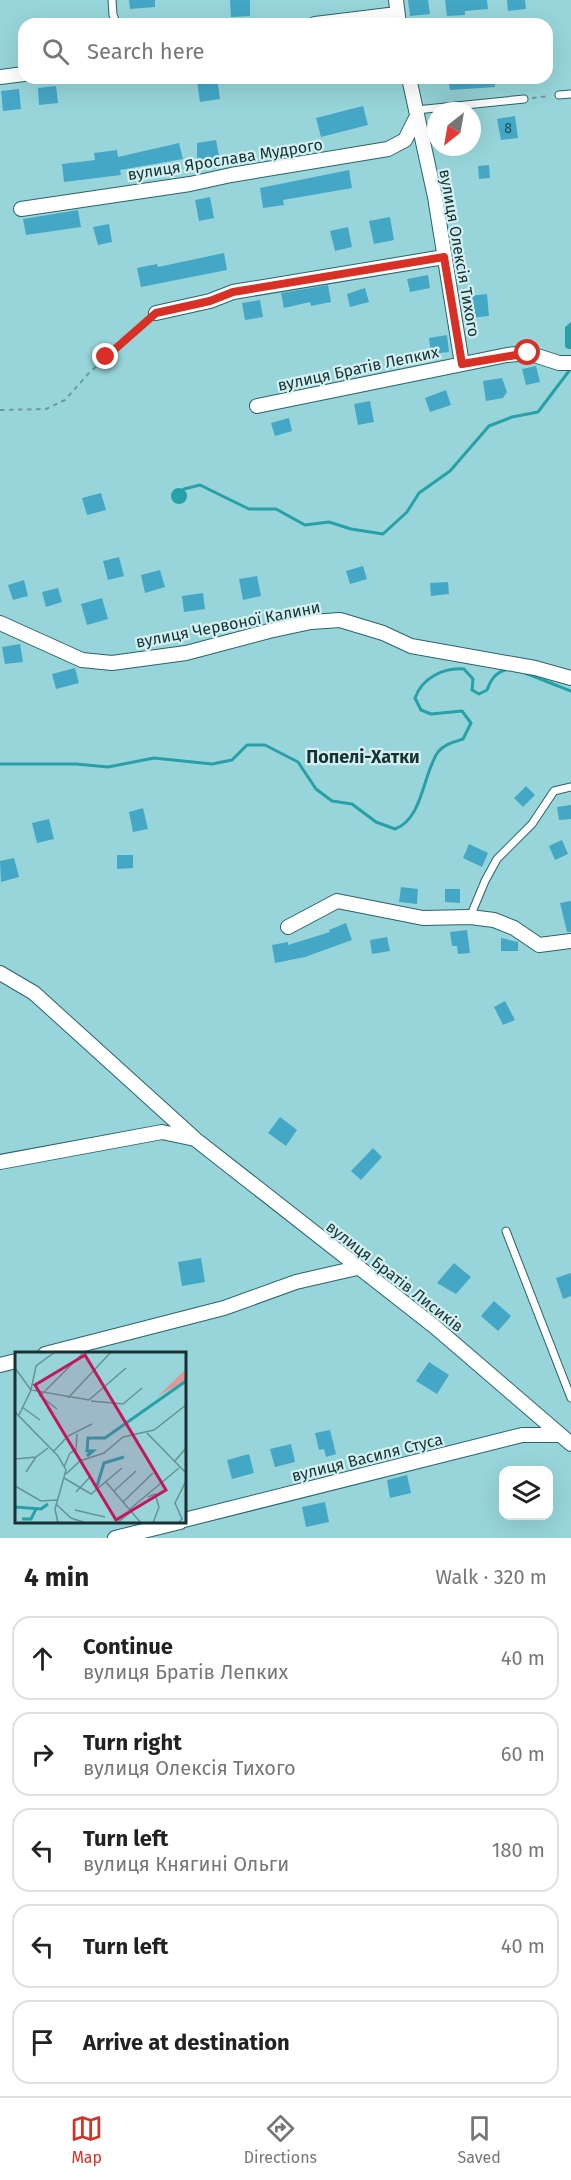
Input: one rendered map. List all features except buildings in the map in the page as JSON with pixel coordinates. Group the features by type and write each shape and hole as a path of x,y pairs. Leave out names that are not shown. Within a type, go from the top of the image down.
{"street":[{"path":"360,18 397,13"},
{"path":"0,76 18,74"},
{"name":"вулиця Олексія Тихого","path":"410,84 435,197 462,364"},
{"name":"вулиця Ярослава Мудрого","path":"21,209 190,184 231,175 388,150 405,140 416,113"},
{"path":"156,313 210,301 233,292 444,257"},
{"name":"вулиця Братів Лепких","path":"257,406 462,364 528,353 559,363 571,363"},
{"name":"вулиця Червоної Калини","path":"0,623 82,660 112,663 186,653 311,622 339,620 383,633 411,646 535,668 571,678"},
{"path":"288,927 337,901 423,918 470,917 494,920 514,928 539,945 571,941"},
{"name":"вулиця Братів Лисиків","path":"0,973 34,993 195,1139 435,1327 571,1444"},
{"name":"вулиця Братів Лисиків","path":"0,1162 162,1132 195,1139"},
{"path":"49,1352 224,1308 296,1282 357,1268"},
{"path":"0,1365 15,1361"},
{"name":"вулиця Василя Стуса","path":"186,1520 522,1436 559,1435"},
{"name":"вулиця Василя Стуса","path":"115,1538 174,1523"}],"lane":[{"path":"111,0 114,18"},
{"path":"559,95 571,94"},
{"path":"416,113 524,99"},
{"path":"470,917 497,859 532,824 554,791 571,787"},
{"path":"506,1231 571,1398"}],"path":[{"path":"524,99 559,95"},
{"path":"0,410 46,409 65,400 126,338 156,313"}],"water":[{"path":"571,322 571,349 568,349 565,347 565,327"},
{"path":"179,488 185,490 187,496 185,502 179,504 173,502 171,496 173,490"}],"waterway":[{"path":"184,489 200,485 249,509 276,509 305,525 329,522 351,529 383,534 407,512 419,493 450,471 489,426 512,417 538,412 569,371"},
{"path":"0,764 76,764 108,767 154,758 212,764 232,760 247,745 265,745 298,762 316,789 332,801 352,804 376,822 395,829 404,824 417,806 433,761 440,749 463,739 471,723 462,711 431,714 421,710 415,698 418,691 435,675 449,670 464,669 473,679 472,690 479,694 487,690 497,674 508,669"},
{"path":"525,673 571,691"}],"district":[{"name":"Попелі-Хатки","path":"363,757"}],"route":[{"path":"106,357 156,313 210,301 233,292 444,257 462,364 528,353"}]}
